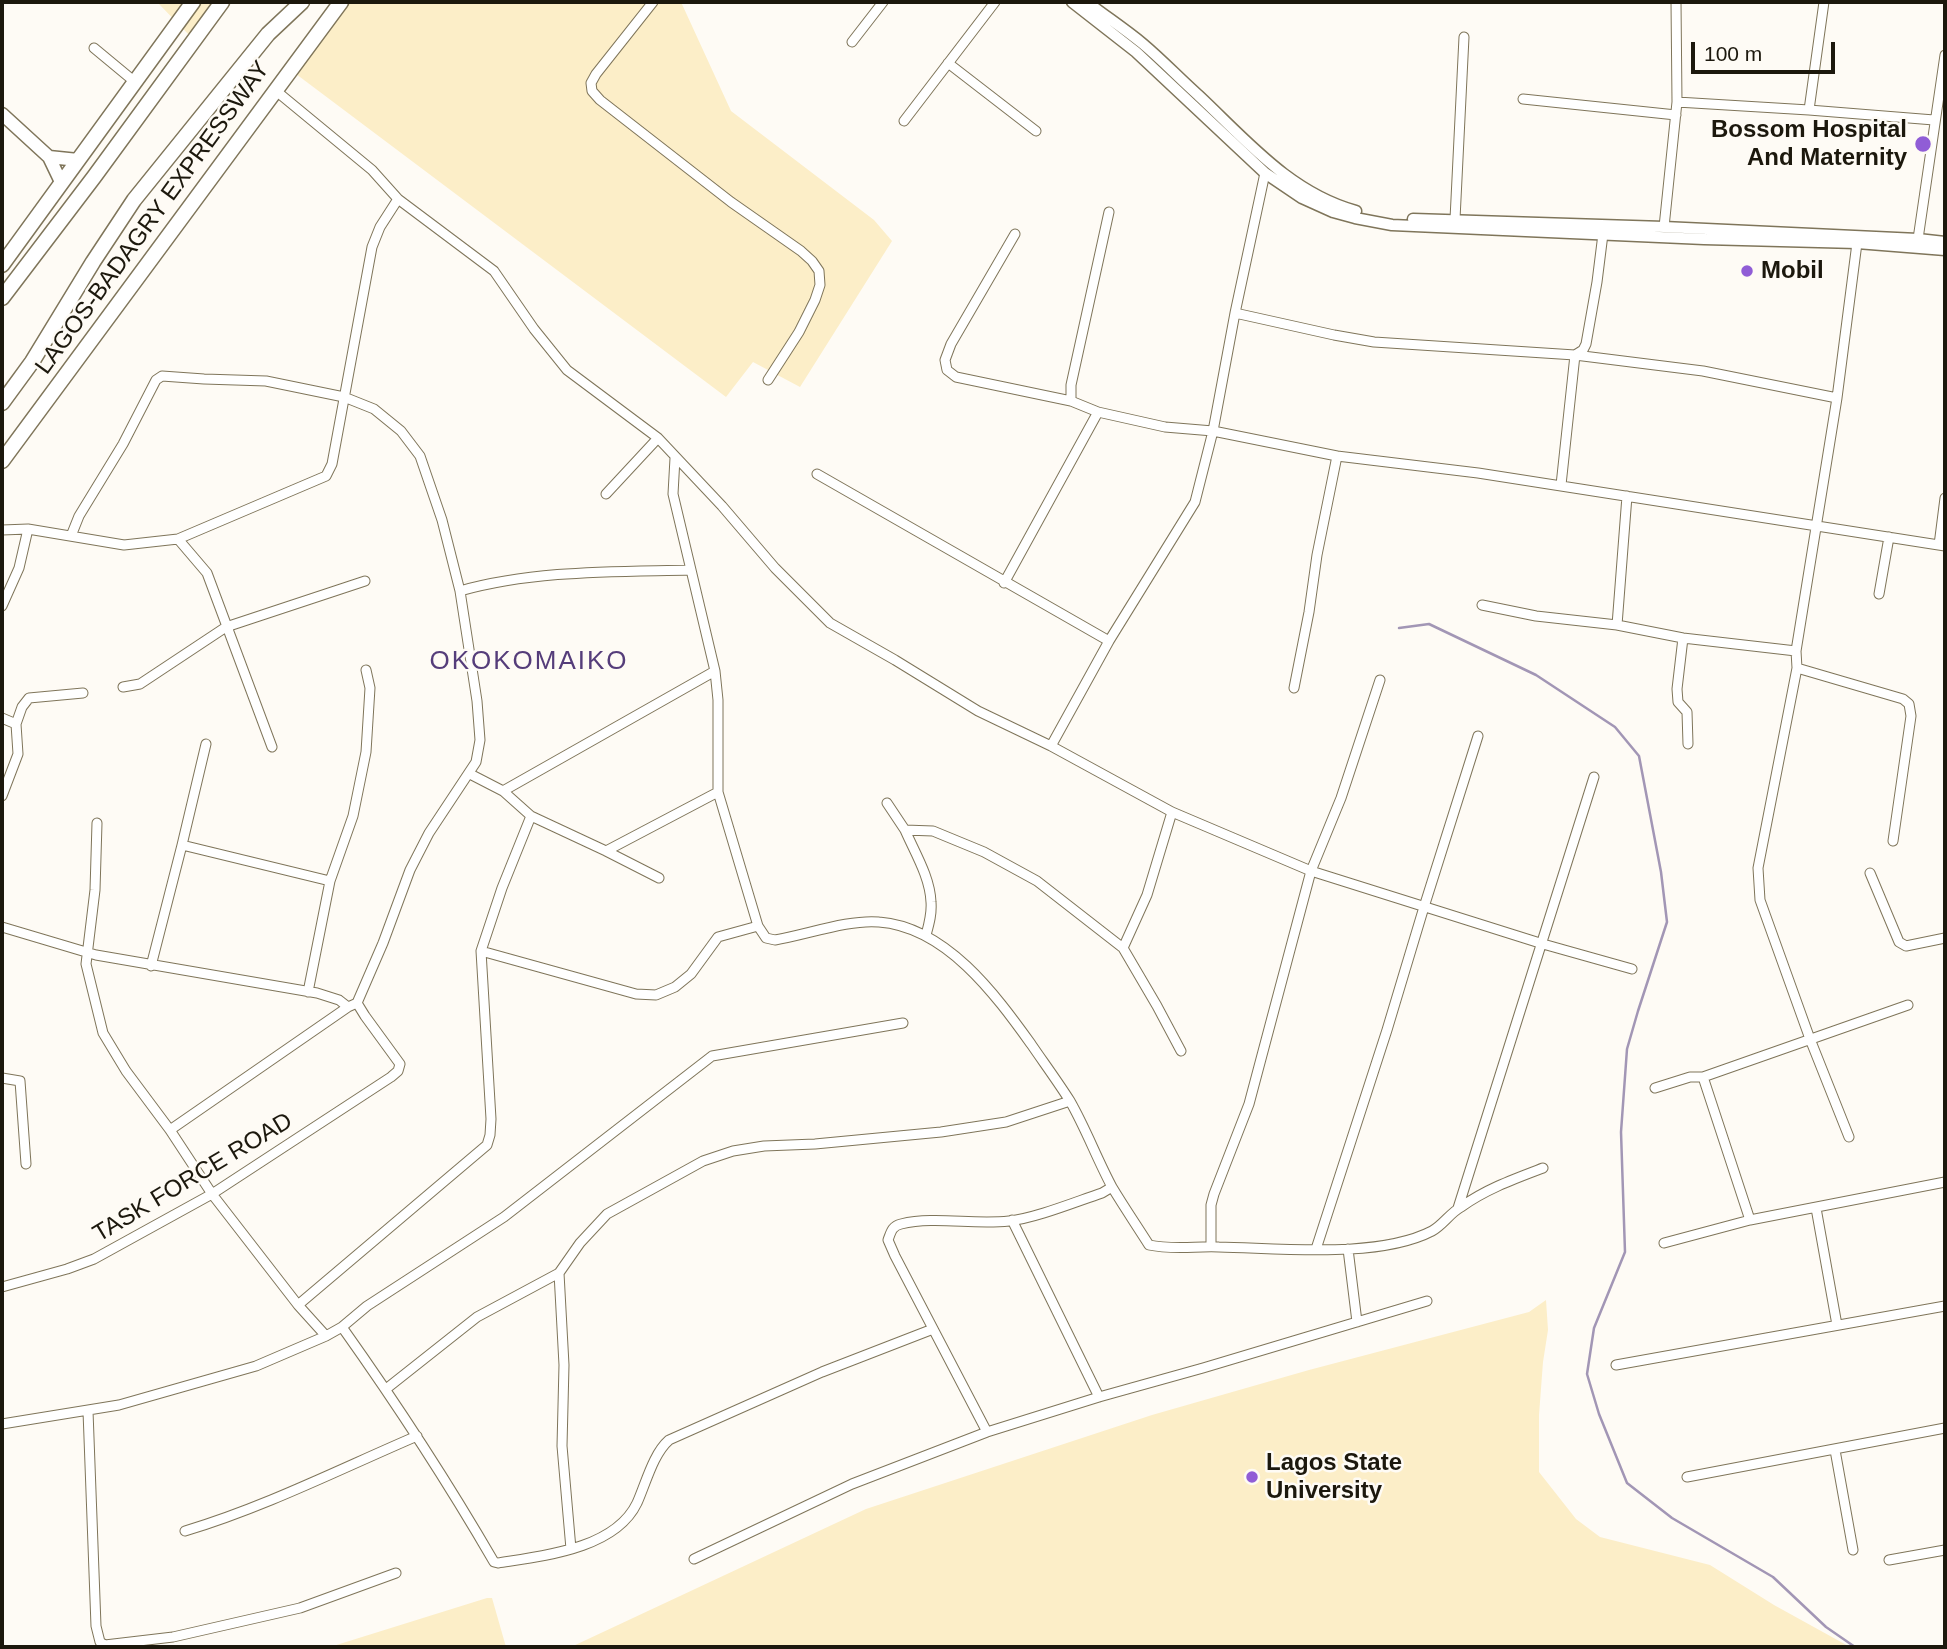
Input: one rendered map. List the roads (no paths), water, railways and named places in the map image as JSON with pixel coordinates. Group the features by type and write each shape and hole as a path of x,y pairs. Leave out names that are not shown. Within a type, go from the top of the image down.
{"main road":[{"path":"2,265 193,2"},
{"path":"2,298 222,2"},
{"name":"LAGOS-BADAGRY EXPRESSWAY","path":"2,403 32,362 134,200 268,34 302,2"},
{"name":"LAGOS-BADAGRY EXPRESSWAY","path":"2,461 341,2"},
{"path":"2,114 49,157 61,183"},
{"path":"49,157 78,160"}],"street":[{"path":"653,2 596,74 591,83 592,91 611,110 731,202 801,251 819,271 820,285 815,300 799,332 768,380"},
{"path":"852,42 883,2"},
{"path":"904,121 995,2"},
{"path":"1072,2 1136,52 1265,173 1302,198 1333,212 1392,225 1857,243 1945,250"},
{"path":"1087,2 1142,44 1270,164 1306,190 1333,203 1373,215 1392,219 1664,227 1945,242"},
{"path":"1664,227 1677,102 1676,2"},
{"path":"1809,110 1824,2"},
{"path":"1455,219 1464,37"},
{"path":"94,48 135,82"},
{"path":"1917,239 1945,55"},
{"path":"948,63 1036,131"},
{"path":"275,90 372,170 398,199 494,271 534,329 567,370 658,439 722,506 775,568 830,623 978,711 1051,746 1172,812 1311,871 1542,944 1632,969"},
{"path":"1522,99 1676,115"},
{"path":"1677,102 1934,120"},
{"path":"1051,746 1110,641 1195,502 1213,431 1265,173"},
{"path":"2,530 29,529 124,545 178,539 327,477 332,464 372,247 380,226 398,199"},
{"path":"1070,401 1109,212"},
{"path":"1015,234 951,344 946,360 947,370 956,377 1070,401 1098,412 1165,427 1213,431 1338,456 1560,485 1942,546 1945,498"},
{"path":"1575,355 1583,351 1586,344 1603,234"},
{"path":"1849,1137 1760,900 1758,868 1797,668 1796,651 1837,398 1857,243"},
{"path":"1235,313 1374,342 1575,355 1703,371 1837,398"},
{"path":"1560,485 1575,355"},
{"path":"71,536 79,516 156,380 162,376 266,381 344,397 374,410 401,431 420,456 442,520 460,591 479,723 480,740 476,762 429,833 410,870 357,1003 170,1130"},
{"path":"1004,583 1098,412"},
{"path":"606,494 658,439"},
{"path":"1294,688 1317,555 1338,456"},
{"path":"675,458 673,494 715,671 718,700 718,792 758,926 766,939 775,940 853,923 877,921 903,925 926,935 957,958 1008,1012 1070,1101 1112,1187 1149,1245 1167,1248 1316,1249 1384,1246 1434,1230 1458,1208 1503,1183 1543,1168"},
{"path":"817,474 1110,641"},
{"path":"1617,625 1628,496"},
{"path":"2,606 19,568 29,529"},
{"path":"1879,594 1889,537"},
{"path":"178,539 207,573 272,747"},
{"path":"460,591 489,583 577,572 691,570"},
{"path":"123,687 140,684 226,627 365,581"},
{"path":"1482,606 1617,625 1683,638 1796,651"},
{"path":"1683,638 1677,689 1678,702 1687,712 1688,744"},
{"path":"1797,668 1903,699 1909,704 1911,716 1894,841"},
{"path":"308,992 330,881 353,816 366,752 370,688 366,670"},
{"path":"503,791 715,671"},
{"path":"1210,1247 1214,1194 1249,1104 1311,871 1341,799 1380,680"},
{"path":"2,796 18,754 16,724 22,707 29,698 83,692"},
{"path":"2,718 16,724"},
{"path":"1316,1249 1478,736"},
{"path":"151,966 206,744"},
{"path":"470,774 503,791 531,816 659,878"},
{"path":"1458,1208 1594,777"},
{"path":"606,851 718,792"},
{"path":"887,803 905,830 925,873 931,902 926,935"},
{"path":"1123,948 1147,895 1172,812"},
{"path":"298,1306 487,1145 491,1119 481,951 502,888 531,816"},
{"path":"97,823 95,891 86,964 103,1033 126,1071 170,1130 212,1194 298,1306 326,1336"},
{"path":"905,830 933,831 995,858 1037,881 1123,948 1181,1051"},
{"path":"182,845 330,881"},
{"path":"1870,873 1899,942 1906,946 1945,938"},
{"path":"481,951 636,994 656,995 675,988 691,974 718,937 758,926"},
{"path":"2,927 96,955 330,996 348,1007"},
{"name":"TASK FORCE ROAD","path":"2,1287 94,1259 212,1194 391,1077 398,1071 400,1064 357,1003"},
{"path":"1655,1088 1690,1077 1703,1077 1908,1005"},
{"path":"2,1424 119,1405 256,1366 326,1336 342,1327 367,1306 504,1217 712,1056 903,1023"},
{"path":"1703,1077 1750,1220"},
{"path":"2,1078 20,1081 26,1164"},
{"path":"386,1389 478,1317 559,1273 580,1243 607,1214 703,1161 733,1151 764,1146 941,1132 1006,1122 1070,1101"},
{"path":"1664,1243 1750,1220 1945,1182"},
{"path":"987,1432 895,1256 888,1240 891,1230 898,1224 929,1221 1012,1220 1102,1193 1112,1187"},
{"path":"1816,1208 1837,1325"},
{"path":"1012,1220 1099,1397"},
{"path":"1348,1249 1357,1322"},
{"path":"559,1273 564,1365 562,1446 571,1549"},
{"path":"694,1559 852,1484 987,1432 1427,1301"},
{"path":"1616,1364 1945,1306"},
{"path":"342,1327 417,1436 494,1562 498,1563 571,1549 608,1534 623,1524 632,1514 656,1455 669,1440 822,1371 933,1329"},
{"path":"88,1411 96,1626 100,1642 105,1645 173,1637 300,1608 396,1573"},
{"path":"1687,1477 1945,1428"},
{"path":"185,1531 244,1511 417,1436"},
{"path":"1835,1450 1853,1550"},
{"path":"1889,1560 1945,1550"}],"waterway":[{"path":"1399,628 1429,624 1536,675 1615,727 1639,756 1661,872 1667,922 1627,1049 1621,1132 1625,1252 1594,1328 1587,1374 1599,1414 1627,1483 1672,1518 1773,1577 1826,1627 1855,1647"}],"place":[{"name":"Bossom Hospital And Maternity","path":"1923,144"},
{"name":"Mobil","path":"1747,271"},
{"name":"Lagos State University","path":"1252,1477"}],"district":[{"name":"OKOKOMAIKO","path":"529,662"}]}
